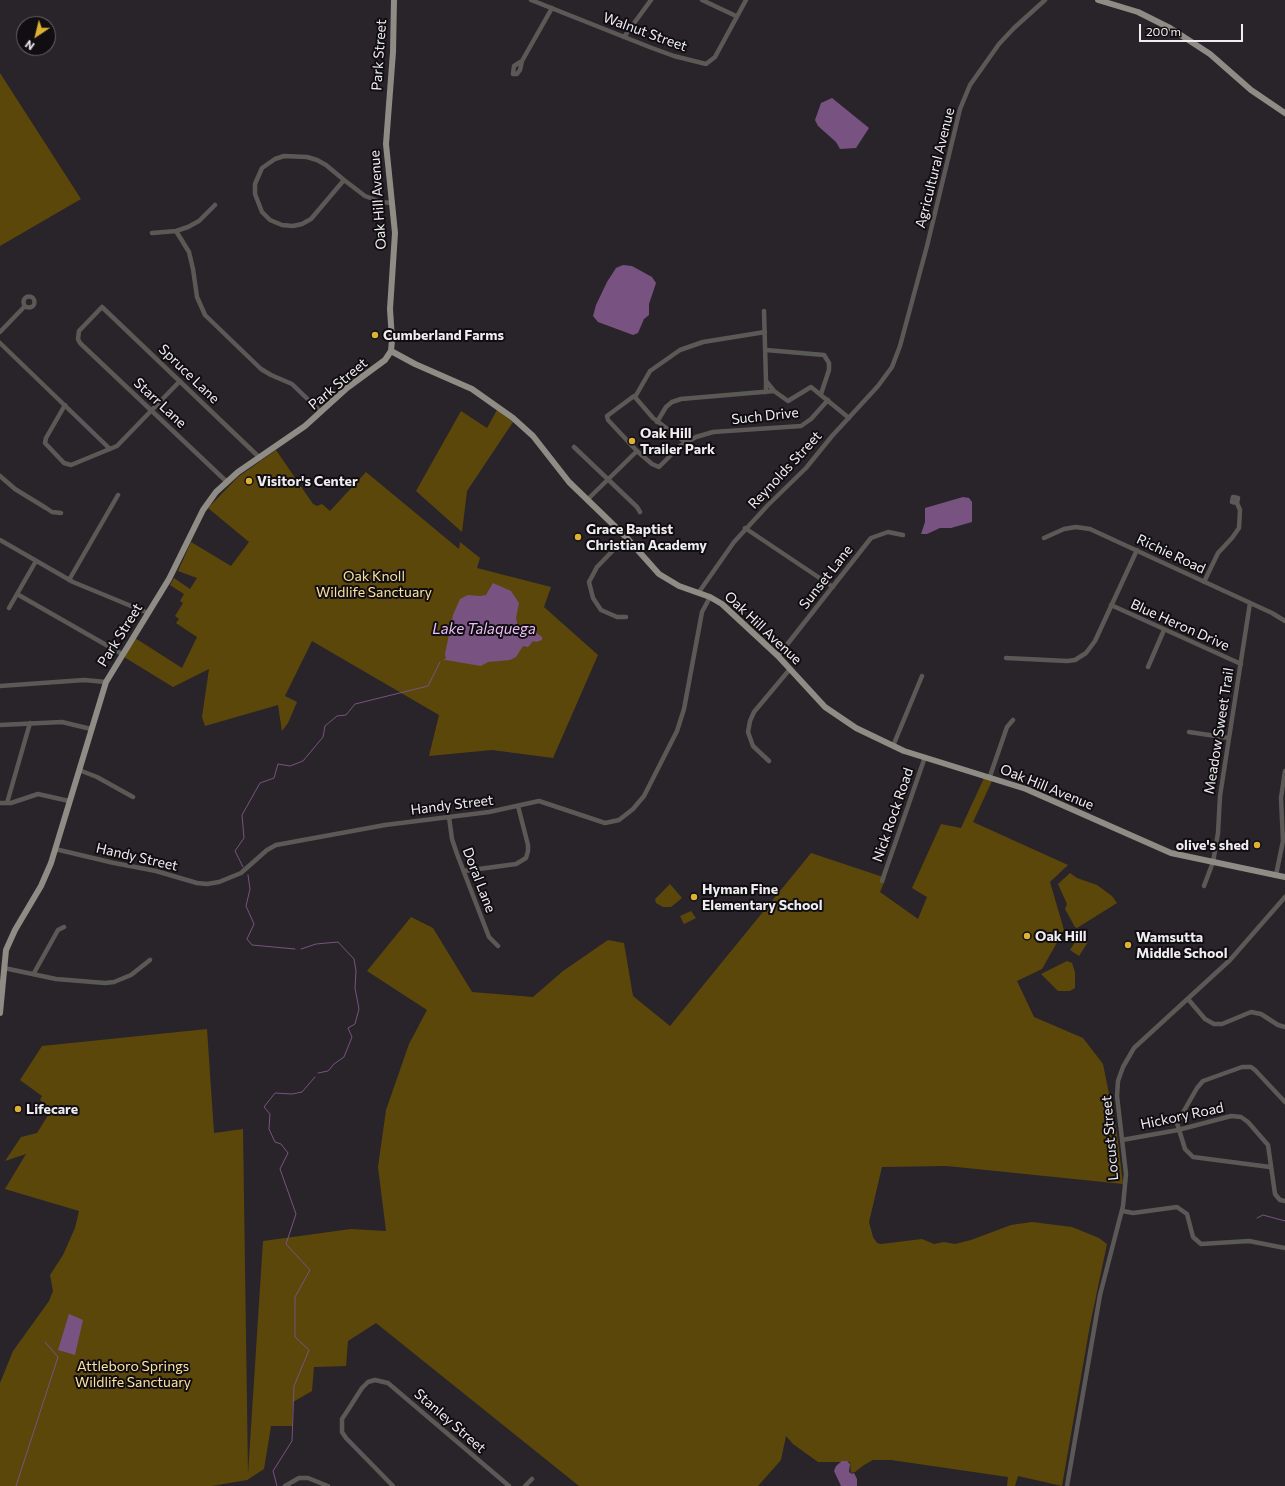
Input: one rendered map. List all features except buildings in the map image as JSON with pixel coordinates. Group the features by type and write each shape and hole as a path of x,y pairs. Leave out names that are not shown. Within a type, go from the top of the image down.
{"main road":[{"name":"Park Street","path":"388,111 393,52 394,0"},
{"path":"1098,0 1138,12 1170,28 1210,54 1251,90 1285,114"},
{"name":"Oak Hill Avenue","path":"388,111 387,159 395,248 390,309 392,340 391,351 415,364 462,383 502,409 533,436 569,482 626,537 659,574 679,586 710,597 730,610 778,656 831,712 862,731 893,746 990,776 1038,794 1161,850 1183,857 1285,877"},
{"name":"Park Street","path":"0,1013 4,968 10,940 41,886 55,849 106,682 176,567 203,510 216,492 260,458 306,426 347,388 385,360 391,351"}],"street":[{"name":"Walnut Street","path":"531,0 674,56 700,64 707,63 715,57 736,16"},
{"path":"624,37 650,0"},
{"path":"702,0 736,16 746,0"},
{"name":"Agricultural Avenue","path":"892,367 900,346 927,246 960,109 970,85 999,44 1045,0"},
{"path":"522,61 552,8"},
{"path":"344,180 311,219 302,224 293,226 282,225 270,220 262,212 255,194 255,184 262,168 275,158 284,156 307,157 326,165 365,196 382,202 392,203"},
{"path":"152,233 176,231 199,221 215,204"},
{"path":"176,231 190,256 197,297 205,315 262,369 271,375 292,384 321,412"},
{"path":"0,332 25,306"},
{"name":"Spruce Lane","path":"78,339 79,331 102,307 260,458"},
{"path":"764,311 766,392"},
{"path":"586,500 637,451 608,420 607,416 631,397 635,397 647,375 661,362 692,345 765,332"},
{"name":"Starr Lane","path":"78,339 228,482"},
{"path":"0,343 110,448"},
{"path":"766,350 824,355 829,363 829,370 821,394"},
{"name":"Reynolds Street","path":"699,592 745,528 806,468 878,386 892,367"},
{"path":"65,405 46,438 45,443 64,462 71,465 117,446 180,381"},
{"path":"766,381 774,391 788,401 811,387 849,418"},
{"path":"657,422 666,407 672,402 681,399 774,391"},
{"path":"635,397 657,422 685,442"},
{"name":"Such Drive","path":"637,451 652,464 659,467 685,442 713,432 801,426 811,419 828,400"},
{"path":"574,447 640,512"},
{"path":"0,476 15,489 52,512 61,513"},
{"path":"69,580 118,495"},
{"path":"1204,582 1218,553 1235,535 1239,528 1241,515 1237,503"},
{"path":"745,528 833,586"},
{"name":"Richie Road","path":"1044,538 1064,529 1083,528 1136,550 1285,621"},
{"name":"Sunset Lane","path":"778,656 871,538 888,532 903,535"},
{"path":"626,537 597,567 592,574 590,582 593,598 601,610 617,617 626,617"},
{"path":"0,540 69,580 148,613"},
{"path":"1006,658 1067,661 1080,658 1092,645 1136,550"},
{"path":"9,608 36,561"},
{"path":"17,594 122,654"},
{"name":"Handy Street","path":"55,849 156,871 197,883 207,884 220,882 241,873 267,850 286,842 384,825 449,817 518,806 539,801 605,823 619,820 638,804 652,783 680,723 702,612 710,597"},
{"name":"Meadow Sweet Trail","path":"1204,886 1213,862 1218,833 1220,803 1229,738 1250,603"},
{"name":"Blue Heron Drive","path":"1111,605 1241,664"},
{"path":"1148,666 1164,630"},
{"path":"769,761 753,746 748,732 750,721 754,712 790,669"},
{"path":"893,746 922,676"},
{"path":"0,686 84,680 106,682"},
{"path":"990,776 1007,727 1013,720"},
{"path":"0,725 62,722 91,729"},
{"path":"7,803 30,723"},
{"path":"1189,732 1229,738"},
{"name":"Nick Rock Road","path":"882,881 925,757"},
{"path":"79,770 97,776 133,797"},
{"path":"1276,875 1283,841 1281,798 1285,771"},
{"path":"0,803 7,803 38,794 69,800"},
{"path":"464,871 516,864 526,858 528,845 518,806"},
{"name":"Doral Lane","path":"449,817 452,839 489,937 498,946"},
{"name":"Locust Street","path":"1067,1486 1100,1295 1123,1211 1126,1174 1117,1096 1118,1081 1123,1067 1134,1048 1235,955 1285,897"},
{"path":"34,973 58,930 64,927"},
{"path":"4,968 34,973 56,979 96,984 112,983 131,975 150,960"},
{"path":"1188,999 1203,1017 1214,1024 1222,1024 1252,1012 1261,1014 1278,1025 1285,1027"},
{"path":"1270,1167 1195,1158 1186,1151 1177,1123 1200,1084 1207,1079 1236,1068 1247,1066 1254,1069 1285,1102"},
{"name":"Hickory Road","path":"1122,1140 1178,1130 1231,1116 1241,1117 1248,1122 1268,1145 1275,1194 1278,1198 1285,1202"},
{"path":"1123,1211 1132,1212 1177,1207 1187,1214 1193,1237 1201,1244 1249,1241 1285,1248"},
{"name":"Stanley Street","path":"393,1486 346,1438 342,1432 342,1419 362,1388 368,1382 373,1380 382,1380 388,1383 509,1486"},
{"path":"285,1486 299,1478 308,1478 328,1486"},
{"path":"525,1486 532,1479"}],"green space":[{"path":"0,73 81,199 0,246"},
{"path":"497,410 513,422 467,491 462,532 416,491 461,411 487,428"},
{"name":"Oak Knoll Wildlife Sanctuary","path":"276,450 313,504 317,506 322,504 330,511 366,472 459,549 460,542 480,558 477,568 551,587 544,607 598,655 553,758 492,750 429,756 439,715 312,641 285,696 297,702 288,723 282,731 278,705 205,726 202,717 209,669 173,687 124,657 135,638 182,668 197,637 176,623 179,619 175,616 183,603 180,601 184,594 170,585 174,578 190,589 197,578 178,571 191,542 231,566 249,542 208,508 238,477"},
{"name":"Attleboro Springs Wildlife Sanctuary","path":"984,778 992,781 973,822 1068,865 1050,882 1064,930 1042,969 1017,981 1034,1017 1083,1038 1103,1064 1117,1134 1123,1184 947,1166 882,1167 869,1222 873,1237 877,1243 881,1244 922,1239 934,1244 944,1242 955,1244 971,1240 1011,1225 1032,1222 1072,1227 1099,1238 1107,1244 1090,1325 1062,1486 1018,1476 1015,1486 1007,1486 1008,1477 891,1460 873,1460 851,1473 850,1462 818,1462 793,1444 786,1436 781,1460 758,1486 579,1486 376,1323 348,1341 346,1366 314,1367 312,1391 293,1402 292,1426 271,1426 264,1469 247,1480 212,1486 0,1486 0,1383 13,1351 49,1301 53,1291 50,1275 63,1255 75,1228 79,1211 5,1189 26,1154 5,1161 21,1137 37,1133 52,1109 40,1100 42,1096 20,1080 42,1046 207,1029 214,1133 243,1129 248,1474 263,1241 351,1229 386,1231 378,1167 386,1110 409,1044 427,1010 367,971 411,917 433,928 472,992 533,997 563,971 608,940 624,943 633,996 670,1026 811,853 886,878 880,892 918,919 927,897 912,888 941,824 961,828"},
{"path":"1070,873 1077,878 1097,885 1112,896 1117,903 1077,928 1075,927 1065,909 1067,904 1058,884"},
{"path":"670,884 682,898 671,907 663,907 656,903 655,899"},
{"path":"691,911 696,918 684,924 680,916"},
{"path":"1079,936 1088,942 1079,956 1070,950"},
{"path":"1067,961 1072,963 1075,972 1075,988 1070,991 1058,991 1041,974"}],"water":[{"path":"832,98 869,128 856,148 840,149 836,142 818,126 815,120 821,103"},
{"path":"623,265 632,266 652,277 656,283 649,304 649,315 644,319 638,333 633,335 598,322 593,316 596,305 607,282 616,268"},
{"path":"963,497 969,498 972,502 972,522 951,528 940,528 927,534 921,534 925,522 925,508"},
{"name":"Lake Talaquega","path":"493,583 511,591 519,603 516,618 519,631 523,633 535,632 542,637 542,640 536,642 533,641 528,647 523,646 516,657 510,660 488,662 481,666 446,660 445,654 453,615 460,599 468,595 486,595"},
{"path":"69,1314 83,1320 75,1355 58,1350"},
{"path":"842,1461 847,1461 850,1464 849,1472 852,1474 854,1473 857,1479 857,1486 841,1486 834,1471 836,1466"}],"waterway":[{"path":"243,867 235,851 244,838 242,815 260,783 274,778 278,764 290,766 303,761 323,737 325,726 337,716 346,715 355,704 428,686 440,662"},
{"path":"248,875 250,889 246,906 254,924 247,939 252,945 295,949"},
{"path":"301,949 316,944 338,942 354,959 356,971 355,988 359,1009 355,1024 348,1028 352,1037 344,1057 334,1064 328,1071 318,1073"},
{"path":"277,1486 273,1471 292,1441 294,1386 309,1350 295,1337 295,1297 310,1270 286,1244 296,1214 280,1169 288,1153 281,1144 275,1142 269,1129 270,1114 264,1107 275,1093 292,1094 302,1092 315,1077"},
{"path":"1257,1218 1263,1215 1285,1221"},
{"path":"16,1486 58,1357 45,1342"}],"place":[{"name":"Cumberland Farms","path":"375,335"},
{"name":"Oak Hill Trailer Park","path":"632,441"},
{"name":"Visitor's Center","path":"249,481"},
{"name":"Grace Baptist Christian Academy","path":"578,537"},
{"name":"olive's shed","path":"1257,845"},
{"name":"Hyman Fine Elementary School","path":"694,897"},
{"name":"Oak Hill","path":"1027,936"},
{"name":"Wamsutta Middle School","path":"1128,945"},
{"name":"Lifecare","path":"18,1109"}]}
